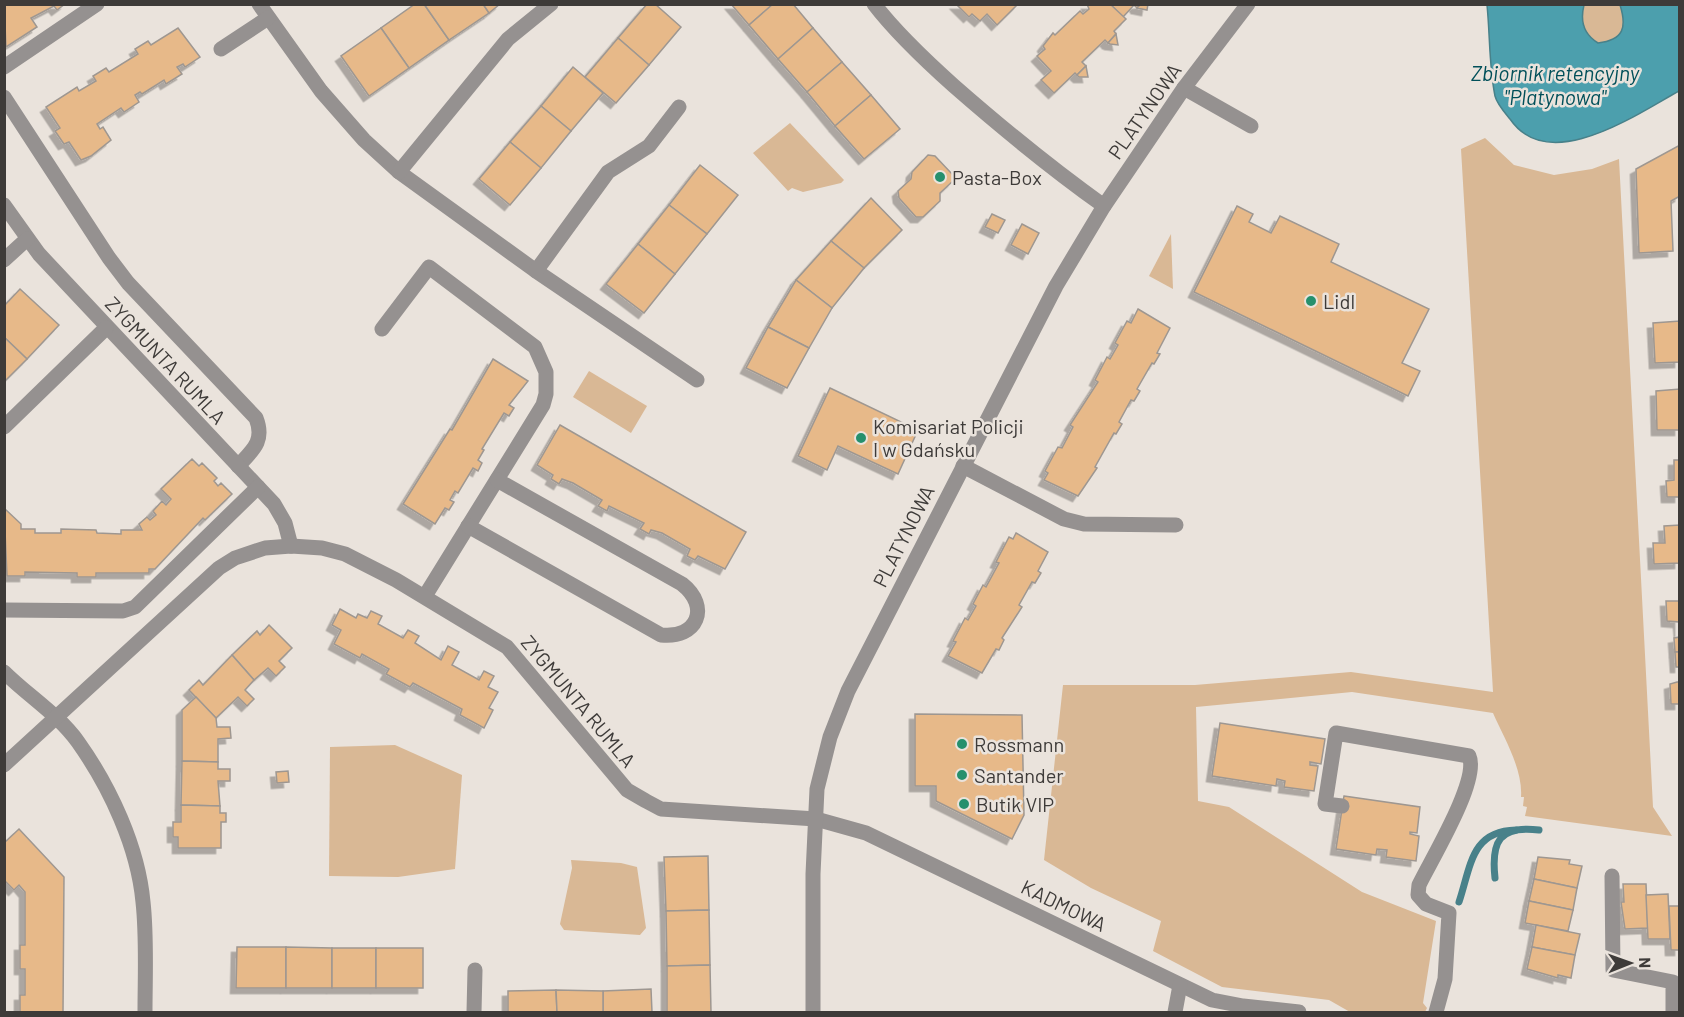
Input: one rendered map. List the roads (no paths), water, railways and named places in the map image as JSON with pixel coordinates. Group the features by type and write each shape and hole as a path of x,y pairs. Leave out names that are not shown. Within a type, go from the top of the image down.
{"street":[{"path":"4,67 97,4"},
{"path":"259,4 303,70 364,140 399,172 536,271 697,381"},
{"path":"399,172 508,39 551,4"},
{"path":"874,4 930,64 969,99 1047,165 1104,206"},
{"name":"PLATYNOWA","path":"813,1012 816,819 822,764 848,691 1056,286 1104,206 1184,88 1248,4"},
{"path":"221,49 268,18"},
{"path":"1184,88 1251,126"},
{"path":"4,97 116,266 256,418 261,430 257,446 238,466"},
{"path":"536,271 608,172 649,146 679,107"},
{"name":"ZYGMUNTA RUMLA","path":"4,206 27,239 106,328 274,504 285,523 291,546"},
{"path":"4,260 27,239"},
{"path":"382,329 429,267 535,347 546,372 546,394 543,405 424,596"},
{"path":"4,427 106,328"},
{"path":"963,466 1064,519 1084,524 1176,525"},
{"path":"468,526 661,635 675,637 688,631 696,620 698,606 693,593 682,584 496,480"},
{"path":"4,610 123,611 135,607 258,487"},
{"name":"ZYGMUNTA RUMLA","path":"4,765 219,568 235,558 265,549 291,546 322,548 345,554 424,596 507,647 627,790 646,801 661,809 816,819"},
{"path":"4,672 77,740 100,778 121,822 136,865 143,903 145,1012"},
{"path":"1342,806 1325,804 1336,733 1461,754 1469,756 1471,760 1461,801 1419,885 1418,895 1426,904 1449,913 1445,979 1436,1012"},
{"name":"KADMOWA","path":"816,819 866,833 1212,1000 1299,1012"},
{"path":"1612,876 1612,970 1673,982 1673,1012"},
{"path":"474,1012 475,970"},
{"path":"1175,1012 1180,986"}],"water":[{"name":"Zbiornik retencyjny \"Platynowa\"","path":"1487,5 1584,5 1582,16 1584,27 1589,36 1598,43 1613,39 1621,31 1623,20 1620,5 1679,5 1679,91 1617,125 1593,135 1570,141 1547,142 1527,135 1510,119 1495,96"}],"waterway":[{"path":"1495,878 1495,855 1500,839 1506,833 1515,830 1539,830"},
{"path":"1459,902 1470,864 1481,844 1501,832 1516,830"}],"place":[{"name":"Pasta-Box","path":"940,177"},
{"name":"Lidl","path":"1311,301"},
{"name":"Komisariat Policji I w Gdańsku","path":"861,438"},
{"name":"Rossmann","path":"962,744"},
{"name":"Santander","path":"962,775"},
{"name":"Butik VIP","path":"964,804"}]}
